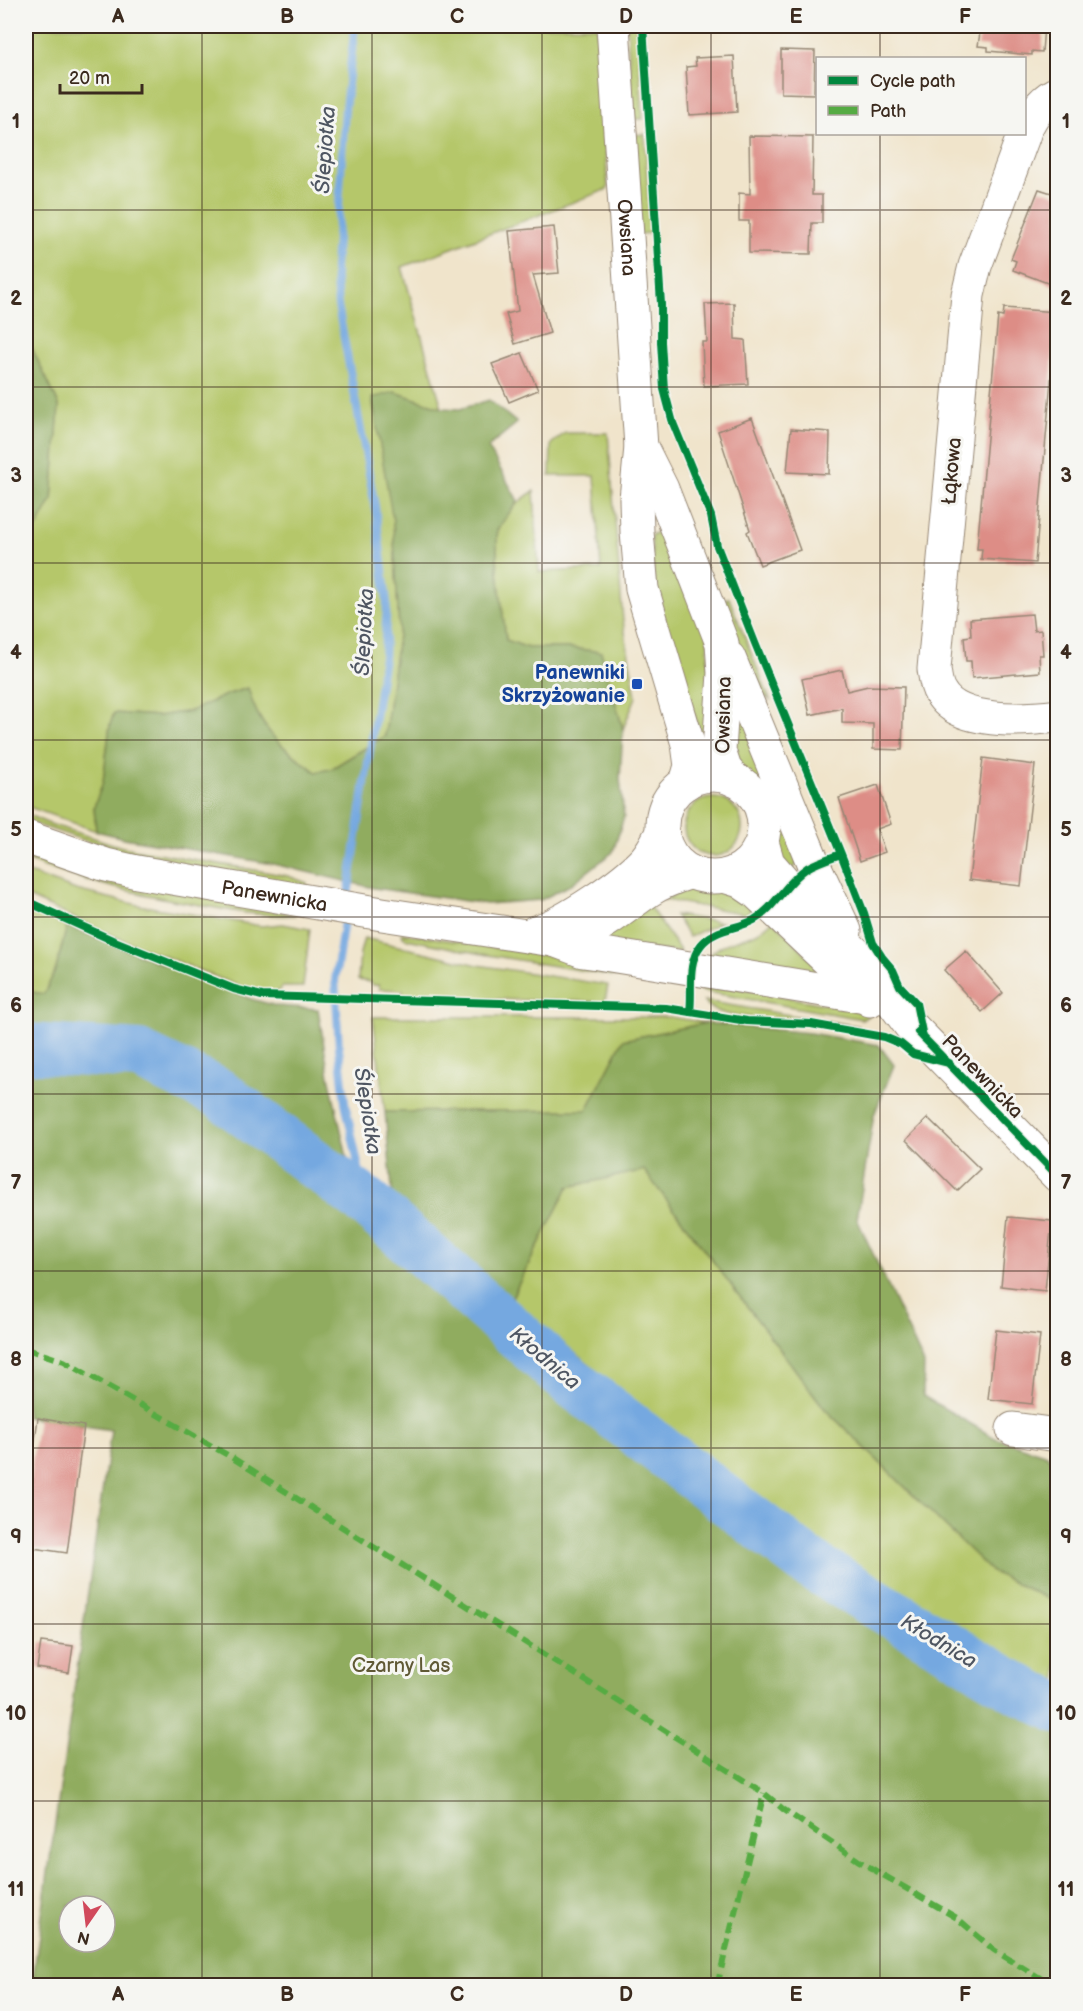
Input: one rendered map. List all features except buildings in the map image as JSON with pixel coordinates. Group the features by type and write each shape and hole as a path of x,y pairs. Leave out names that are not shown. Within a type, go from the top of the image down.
{"street":[{"name":"Owsiana","path":"613,26 641,447 636,499 640,571 645,600 688,744 691,766 686,783"},
{"name":"Łąkowa","path":"1026,129 1036,111 1051,95 1058,93"},
{"name":"Łąkowa","path":"1023,135 975,266 968,295 934,669 939,692 952,705 984,717 1023,720 1058,716"},
{"name":"Owsiana","path":"641,447 662,489 722,643 724,674 719,751 725,769 734,780"},
{"path":"637,532 646,523 662,520 678,530"},
{"path":"722,643 818,875 859,957"},
{"path":"712,775 734,780 747,788 758,801 764,827 762,842 752,859 733,873 724,876 702,876 691,872 673,858 666,848 662,821 667,804 675,792 686,783 701,777 712,775"},
{"name":"Panewnicka","path":"540,937 548,927 572,914 633,872 655,847 662,832"},
{"name":"Panewnicka","path":"26,837 98,862 137,872 318,904 497,932 564,939 595,928 648,891 670,879 691,872"},
{"name":"Panewnicka","path":"762,842 768,862 775,871 859,957 910,1025 1058,1176"},
{"name":"Panewnicka","path":"724,876 740,881 756,892 866,998 910,1025"},
{"path":"540,937 598,954 866,998"},
{"path":"1013,1429 1058,1435"}],"green space":[{"path":"26,26 597,26 608,189 402,267 442,408 395,392 393,521 399,628 385,736 331,769 316,772 275,740 253,709 247,688 191,711 158,716 114,713 110,725 103,782 94,807 96,831 26,806 26,547 52,500 59,405 26,336"},
{"path":"627,26 637,26 643,119 633,119"},
{"path":"645,134 650,233 640,234 634,135"},
{"path":"26,336 59,405 52,500 26,547"},
{"path":"395,392 442,408 460,409 489,400 517,423 488,447 518,501 497,530 497,563 506,640 528,648 570,648 601,652 623,729 620,779 624,817 613,852 570,885 541,900 487,904 374,888 273,864 96,831 94,807 103,782 110,725 114,713 158,716 191,711 248,688 258,716 273,737 316,772 331,769 385,736 399,628 393,521 372,398"},
{"path":"565,433 608,433 623,621 636,697 623,729 601,652 570,648 528,648 506,640 497,536 505,517 534,491 539,572 601,569 595,476 550,476 551,444"},
{"path":"664,531 708,630 709,760 655,599 651,535"},
{"path":"729,598 770,700 755,691 738,649 725,599"},
{"path":"735,696 802,859 787,874 776,845 775,815 772,806 764,790 745,772 735,756"},
{"path":"713,798 729,803 737,811 742,827 737,843 729,851 713,856 697,851 689,843 684,827 689,811 697,803"},
{"path":"26,814 122,847 288,876 307,883 307,887 120,852 26,821"},
{"path":"26,854 72,870 296,915 236,911 134,892 47,868 26,860"},
{"path":"26,872 76,890 138,905 261,926 283,924 310,929 303,987 282,987 276,993 239,986 109,934 26,896"},
{"path":"690,886 723,890 757,904 746,914 664,900"},
{"path":"647,903 681,952 611,946 605,935"},
{"path":"26,907 67,926 56,969 44,994 26,991"},
{"path":"675,915 721,922 689,937"},
{"path":"773,920 824,973 706,962 720,946 757,933"},
{"path":"67,926 251,999 277,1006 318,1009 329,1076 352,1180 220,1081 121,1042 26,1036 26,991 44,994 56,969"},
{"path":"402,933 608,965 675,982 669,985 482,954 407,939"},
{"path":"364,938 478,965 608,985 605,1002 403,997 403,990 379,989 379,985 358,980 360,953"},
{"path":"702,981 860,1011 869,1016 862,1019 701,991"},
{"path":"704,1001 858,1026 859,1028 814,1020 734,1016 712,1008"},
{"path":"373,1017 670,1017 706,1023 623,1040 587,1110 385,1112"},
{"path":"706,1023 810,1033 879,1045 894,1065 874,1115 857,1219 924,1364 923,1396 995,1438 1047,1455 1057,1469 1057,1603 992,1572 825,1409 644,1170 568,1187 511,1299 394,1210 385,1112 587,1110 623,1040"},
{"name":"Czarny Las","path":"26,1057 136,1065 215,1102 362,1210 548,1373 805,1569 1014,1695 1057,1716 1057,1985 32,1985 111,1430 26,1417 28,1336 26,1330"},
{"path":"644,1170 825,1409 992,1572 1057,1603 1057,1695 815,1555 511,1299 568,1187"}],"waterway":[{"name":"Ślepiotka","path":"347,902 384,657 387,602 375,506 338,306 335,269 345,108 355,26"},
{"name":"Ślepiotka","path":"345,915 335,980 339,1048 345,1102 366,1202"},
{"name":"Kłodnica","path":"26,1048 139,1055 219,1093 366,1202 570,1381 810,1564 1017,1688 1058,1708"}],"marked path":[{"path":"26,1349 64,1361 231,1457 764,1793 783,1809 859,1861 957,1918 994,1950 1053,1986"},
{"path":"717,1986 764,1793"}],"cycle path":[{"path":"643,26 661,304 664,389 673,423 711,516 717,546 841,854 873,943 893,970 900,986 916,1003 923,1037"},
{"path":"690,1012 693,960 701,945 719,932 754,920 768,909 800,873 819,862 841,854"},
{"path":"26,901 112,940 234,989 262,996 666,1008 747,1021 811,1024 884,1037 901,1044 913,1054 949,1063"},
{"path":"918,1032 1058,1176"}],"place":[{"name":"Panewniki Skrzyżowanie","path":"637,684"}]}
